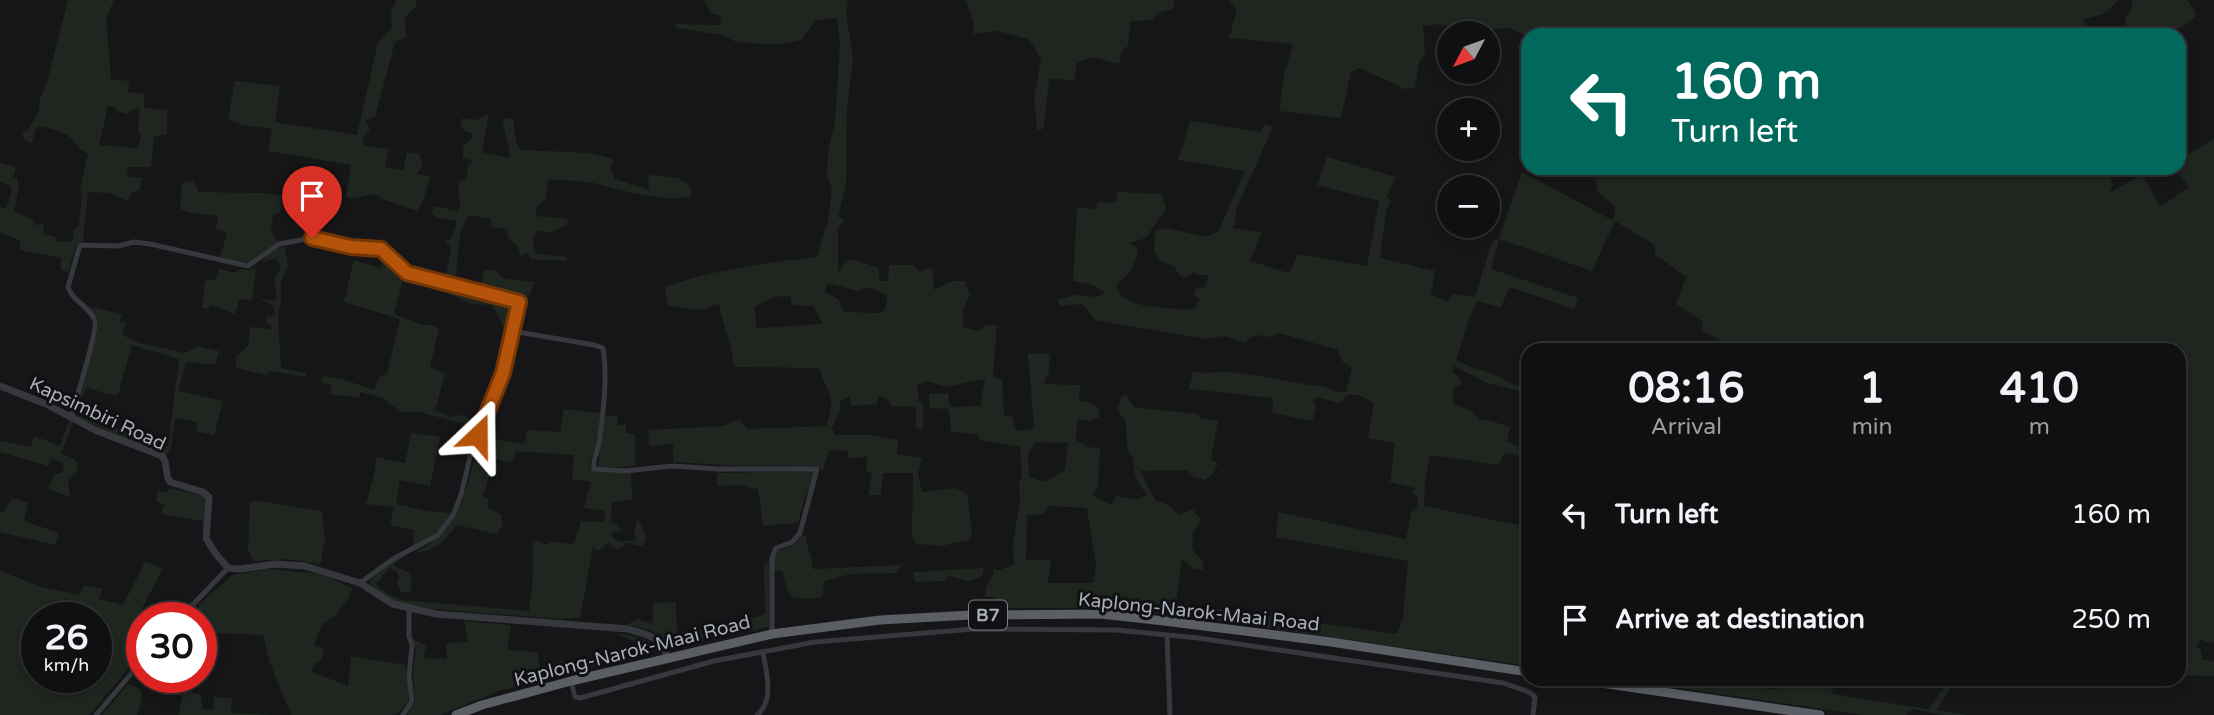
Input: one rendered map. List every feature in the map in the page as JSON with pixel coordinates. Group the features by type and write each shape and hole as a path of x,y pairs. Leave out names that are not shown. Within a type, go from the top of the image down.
{"highway":[{"name":"Kaplong-Narok-Maai Road","path":"456,715 482,705 570,681 772,634 891,619 1101,614 1239,629 1521,671"},
{"path":"1622,686 1820,715"}],"street":[{"path":"71,418 96,327 89,311 73,297 68,287 80,245 118,246 134,242 248,266 273,247 312,238 351,247 374,247 387,253 407,273 519,302 503,373 470,457 461,495 446,526 438,535 393,559 360,583"},
{"path":"512,331 603,348 601,423 594,469 625,471 672,466 817,469 800,533 792,542 776,548 772,558 772,634"},
{"name":"Kapsimbiri Road","path":"0,386 162,456 170,482 206,494 211,502 206,538 228,568"},
{"path":"195,602 228,568 275,564 305,566 360,583 393,604 410,609 436,614 628,629 654,637 662,645 668,658"},
{"path":"403,715 412,701 409,675 412,645 409,636 410,609"},
{"path":"1020,615 1020,629"},
{"path":"891,619 894,634"},
{"path":"570,681 575,697 582,698 713,661 829,640 974,629 1116,630 1258,646 1503,683 1529,692 1535,697 1533,715"},
{"path":"1167,636 1170,715"},
{"path":"757,715 763,710 768,697 763,652"},
{"path":"96,715 126,680"}],"shaded area":[{"path":"68,0 114,0 106,18 111,79 129,81 128,92 144,94 144,108 167,110 167,134 154,137 151,167 127,167 128,176 142,178 140,190 131,193 127,201 109,193 88,192 83,241 77,243 68,272 61,270 61,258 19,250 21,241 0,232 0,207 6,209 12,189 0,182 0,163 16,167 13,178 17,177 19,187 14,212 32,219 36,225 43,224 44,235 54,236 58,242 70,242 74,237 73,231 79,226 80,189 88,154 60,131 37,126 31,144 23,138 23,133 28,130 39,111 39,102","holes":["108,106 116,107 117,111 127,114 140,108 138,130 141,135 138,148 99,145"]},
{"path":"396,0 416,0 417,5 405,18 406,37 395,42 375,117 366,121 370,129 363,137 363,145 389,149 385,167 403,170 407,152 419,154 423,165 417,174 430,176 424,199 417,211 375,194 351,199 346,196 351,165 268,151 272,129 228,120 235,81 280,86 275,122 357,135 378,42 392,27 391,13"},
{"path":"704,0 848,0 846,13 853,58 847,106 846,185 838,217 845,220 838,228 838,273 846,261 855,260 879,268 879,281 888,281 889,265 914,265 920,272 933,269 934,290 952,281 965,281 970,295 963,309 963,327 978,331 987,325 997,325 993,372 995,378 1002,379 1004,416 1012,416 1016,431 1034,429 1028,353 1050,354 1049,370 1044,384 1080,385 1079,401 1091,403 1098,408 1100,416 1092,421 1077,420 1076,440 1091,449 1096,446 1100,449 1098,488 1092,495 1111,505 1116,496 1136,500 1147,495 1138,482 1133,457 1127,450 1126,421 1117,410 1121,398 1126,395 1134,407 1197,414 1201,418 1218,421 1211,460 1218,463 1214,473 1204,480 1194,477 1187,470 1140,471 1155,500 1167,504 1179,515 1192,509 1202,520 1193,531 1192,549 1203,562 1203,570 1194,569 1182,560 1176,603 1397,634 1403,618 1408,561 1276,537 1278,512 1406,539 1411,512 1417,507 1418,498 1412,492 1418,489 1390,482 1395,443 1368,438 1374,403 1359,395 1346,395 1343,401 1338,403 1317,397 1313,400 1316,408 1312,421 1272,413 1273,398 1189,389 1193,372 1226,372 1346,392 1352,368 1342,361 1338,350 1279,333 1272,337 1255,335 1244,343 1224,336 1206,339 1095,320 1082,304 1059,306 1058,300 1075,295 1097,297 1105,293 1094,285 1073,281 1077,207 1096,209 1097,202 1116,203 1117,192 1161,194 1166,208 1146,238 1129,243 1138,248 1137,254 1132,269 1116,285 1119,293 1135,303 1194,309 1200,299 1193,294 1197,287 1204,288 1209,275 1194,272 1186,278 1179,275 1174,266 1158,260 1154,249 1155,231 1168,228 1206,237 1218,232 1245,171 1178,160 1190,121 1261,132 1265,124 1273,127 1237,207 1232,228 1262,232 1250,261 1289,273 1298,254 1367,266 1379,201 1317,185 1327,157 1396,177 1387,196 1391,201 1386,211 1380,258 1435,271 1431,295 1448,302 1452,294 1475,297 1492,242 1500,238 1521,175 1528,175 1614,221 1615,206 1599,193 1594,175 2110,175 2113,185 2109,193 2143,175 2160,207 2189,187 2180,175 2186,175 2186,156 2214,139 2214,642 2208,643 2201,639 2196,646 2201,650 2202,660 2214,661 2214,676 2186,675 2186,343 1724,343 1702,330 1703,322 1676,304 1686,277 1655,254 1655,245 1615,221 1592,271 1499,239 1491,269 1578,298 1574,309 1509,287 1501,308 1478,301 1468,321 1456,361 1514,385 1521,385 1521,391 1487,383 1454,366 1452,372 1460,378 1461,385 1453,389 1453,404 1470,410 1482,421 1488,420 1510,427 1507,442 1521,447 1521,457 1504,453 1499,465 1430,455 1424,506 1521,526 1521,665 1182,615 1101,608 996,608 997,599 985,596 986,587 994,573 992,569 999,570 1014,565 1013,542 1022,475 1020,447 980,440 977,434 951,432 949,409 930,408 929,394 948,393 950,407 980,406 985,379 945,387 927,381 917,385 919,401 923,404 923,429 916,428 916,407 892,406 887,399 878,396 877,404 851,406 850,396 840,401 840,410 832,428 835,435 870,435 898,440 897,454 922,458 918,473 922,492 956,488 967,494 972,534 968,542 940,546 917,545 912,536 913,473 883,473 881,495 868,495 872,473 866,472 867,457 847,458 848,451 829,450 823,471 815,466 673,462 673,444 649,446 648,430 723,426 739,419 748,429 826,426 831,408 830,396 819,368 734,367 719,304 700,310 668,306 665,287 683,281 740,268 817,257 828,220 832,188 827,175 828,151 835,121 840,43 837,18 816,20 801,40 778,45 736,42 723,35 677,28 675,24 721,25 720,16 711,13","holes":["827,283 858,291 868,287 887,295 886,308 881,313 844,312 838,299 825,292","790,296 792,305 813,306 823,324 756,328 755,307 773,297","1036,442 1068,443 1065,470 1045,482 1029,477 1028,453","1048,506 1087,508 1096,565 1093,583 1048,583 1051,560 1026,560 1027,515 1044,514"]},
{"path":"966,0 1175,0 1173,9 1157,13 1154,20 1131,21 1128,46 1122,50 1119,64 1093,57 1077,62 1074,80 1049,79 1044,128 1037,131 1034,99 1041,59 1029,39 998,31 974,34"},
{"path":"1229,0 2119,0 2103,14 2083,20 2089,28 1521,28 1521,33 1508,28 1500,29 1500,21 1437,21 1437,24 1423,26 1425,54 1419,63 1415,88 1405,89 1360,68 1351,72 1341,118 1279,111 1284,76 1293,44 1229,38 1237,9"},
{"path":"2132,0 2187,0 2196,12 2195,17 2179,28 2127,28 2125,17 2131,10"},
{"path":"489,113 482,152 509,158 503,118 513,119 516,142 521,150 590,153 614,159 610,168 615,179 649,190 648,175 678,178 690,186 691,196 656,197 592,183 548,179 546,199 537,205 536,216 568,219 567,226 549,232 537,231 533,240 536,254 566,257 566,261 530,259 527,252 521,257 518,247 508,237 508,229 491,227 491,219 468,215 460,234 455,283 445,281 451,248 444,239 451,240 457,221 431,214 434,206 457,211 460,207 458,184 467,177 468,164 474,161 462,158 464,145 471,140 473,133 465,131 460,124 463,118 477,120"},
{"path":"193,181 199,192 282,196 280,213 273,215 271,233 278,241 249,263 220,257 227,233 216,229 218,216 187,212 180,208 182,183"},
{"path":"285,247 288,266 281,281 278,317 281,368 306,373 307,377 269,371 266,375 236,368 236,356 248,346 250,327 270,329 272,326 267,323 265,317 275,316 274,306 258,298 274,301 277,298 274,280 281,267 276,258 261,263 275,248"},
{"path":"385,256 404,276 394,314 439,329 430,367 445,374 435,410 449,417 462,415 478,423 470,447 466,443 470,432 465,424 419,412 400,412 384,398 360,392 360,398 330,394 331,385 321,383 323,376 342,379 374,390 379,378 387,374 400,319 344,302 354,260 380,268"},
{"path":"256,267 252,300 239,299 235,314 211,305 208,309 202,308 205,281 216,279 219,269 236,273 240,269 250,270"},
{"path":"484,269 497,271 502,278 534,282 528,299 522,306 517,299 481,288"},
{"path":"447,287 515,305 506,340 501,321 491,305 472,304 449,294"},
{"path":"89,306 122,314 120,321 126,323 122,335 143,344 186,353 198,346 219,351 215,365 186,362 178,391 223,401 214,435 196,431 197,422 175,418 171,447 166,456 74,416 75,414 109,429 115,427 168,446 179,359 132,345 118,395 87,387 76,409 98,328 97,318"},
{"path":"564,409 600,413 596,447 589,464 592,470 631,473 632,499 612,502 611,523 617,524 622,531 612,532 612,537 620,542 636,540 634,530 638,519 647,539 642,546 627,543 617,550 608,542 598,551 593,547 580,618 562,619 409,607 387,598 373,587 369,582 377,573 407,554 393,565 411,574 411,591 401,593 397,582 399,577 396,571 389,568 376,584 385,592 402,600 529,611 533,541 540,541 545,545 552,542 574,544 581,521 605,522 605,511 584,508 591,482 572,479 574,455 516,451 512,463 494,459 483,497 489,498 487,507 501,515 503,524 497,534 456,525 439,544 428,551 415,552 444,531 461,504 480,437 524,444 527,430 560,432"},
{"path":"604,416 617,416 618,425 626,425 626,433 635,434 635,466 598,467"},
{"path":"69,420 73,422 61,454 73,458 78,464 76,473 68,479 70,497 48,489 54,475 63,472 64,464 51,458 48,466 0,452 0,441 31,447 34,436 60,446"},
{"path":"411,433 440,437 430,486 400,480 396,504 451,513 438,532 413,546 414,530 390,525 394,507 366,504 376,457 405,463"},
{"path":"813,471 815,475 798,523 763,526 758,488 749,489 746,485 717,486 717,473"},
{"path":"169,488 204,496 207,501 203,521 161,514 165,504 156,502 158,491 168,493"},
{"path":"12,498 28,503 24,521 59,533 55,545 0,532 0,512 3,513"},
{"path":"259,501 322,511 325,541 320,564 287,559 253,561 248,549 250,502"},
{"path":"801,535 806,536 813,569 902,565 895,573 850,574 825,581 822,597 794,598 787,591 782,571 774,571 774,558 777,551 795,544"},
{"path":"769,561 769,627 668,645 655,633 627,625 637,619 653,624 653,603 676,602 677,633 732,626 739,621 761,615 765,613 764,565"},
{"path":"145,562 163,568 146,602 126,602 126,671 112,688 112,602 123,605"},
{"path":"984,568 982,576 970,581 949,576 944,581 916,582 913,577 914,572"},
{"path":"267,569 320,574 352,588 349,598 335,615 321,626 314,645 324,649 322,659 314,665 312,672 348,686 351,656 405,665 409,694 405,705 393,715 291,715 270,663 263,635 217,633 217,602 201,602 233,575"},
{"path":"0,571 42,587 80,595 84,585 103,589 99,599 111,602 21,602 21,693 108,693 89,715 0,715"},
{"path":"464,621 511,625 507,650 537,652 540,667 565,660 571,665 640,648 634,641 614,633 644,639 659,649 499,691 440,715 407,715 415,701 413,670 416,650 412,638 426,646 423,658 447,659 446,644 468,641"},
{"path":"126,686 126,693 141,693 137,715 102,715"},
{"path":"1665,686 1750,686 1776,690 1777,686 1834,686 1831,694 1929,709 1945,686 1951,686 1937,710 1968,715 1944,715 1912,709 1907,715 1863,715"},
{"path":"183,693 192,693 201,694 202,709 214,710 214,697 232,698 231,713 276,715 179,715"}],"route":[{"path":"312,238 351,247 381,249 407,273 519,302 503,373 478,435"}]}
